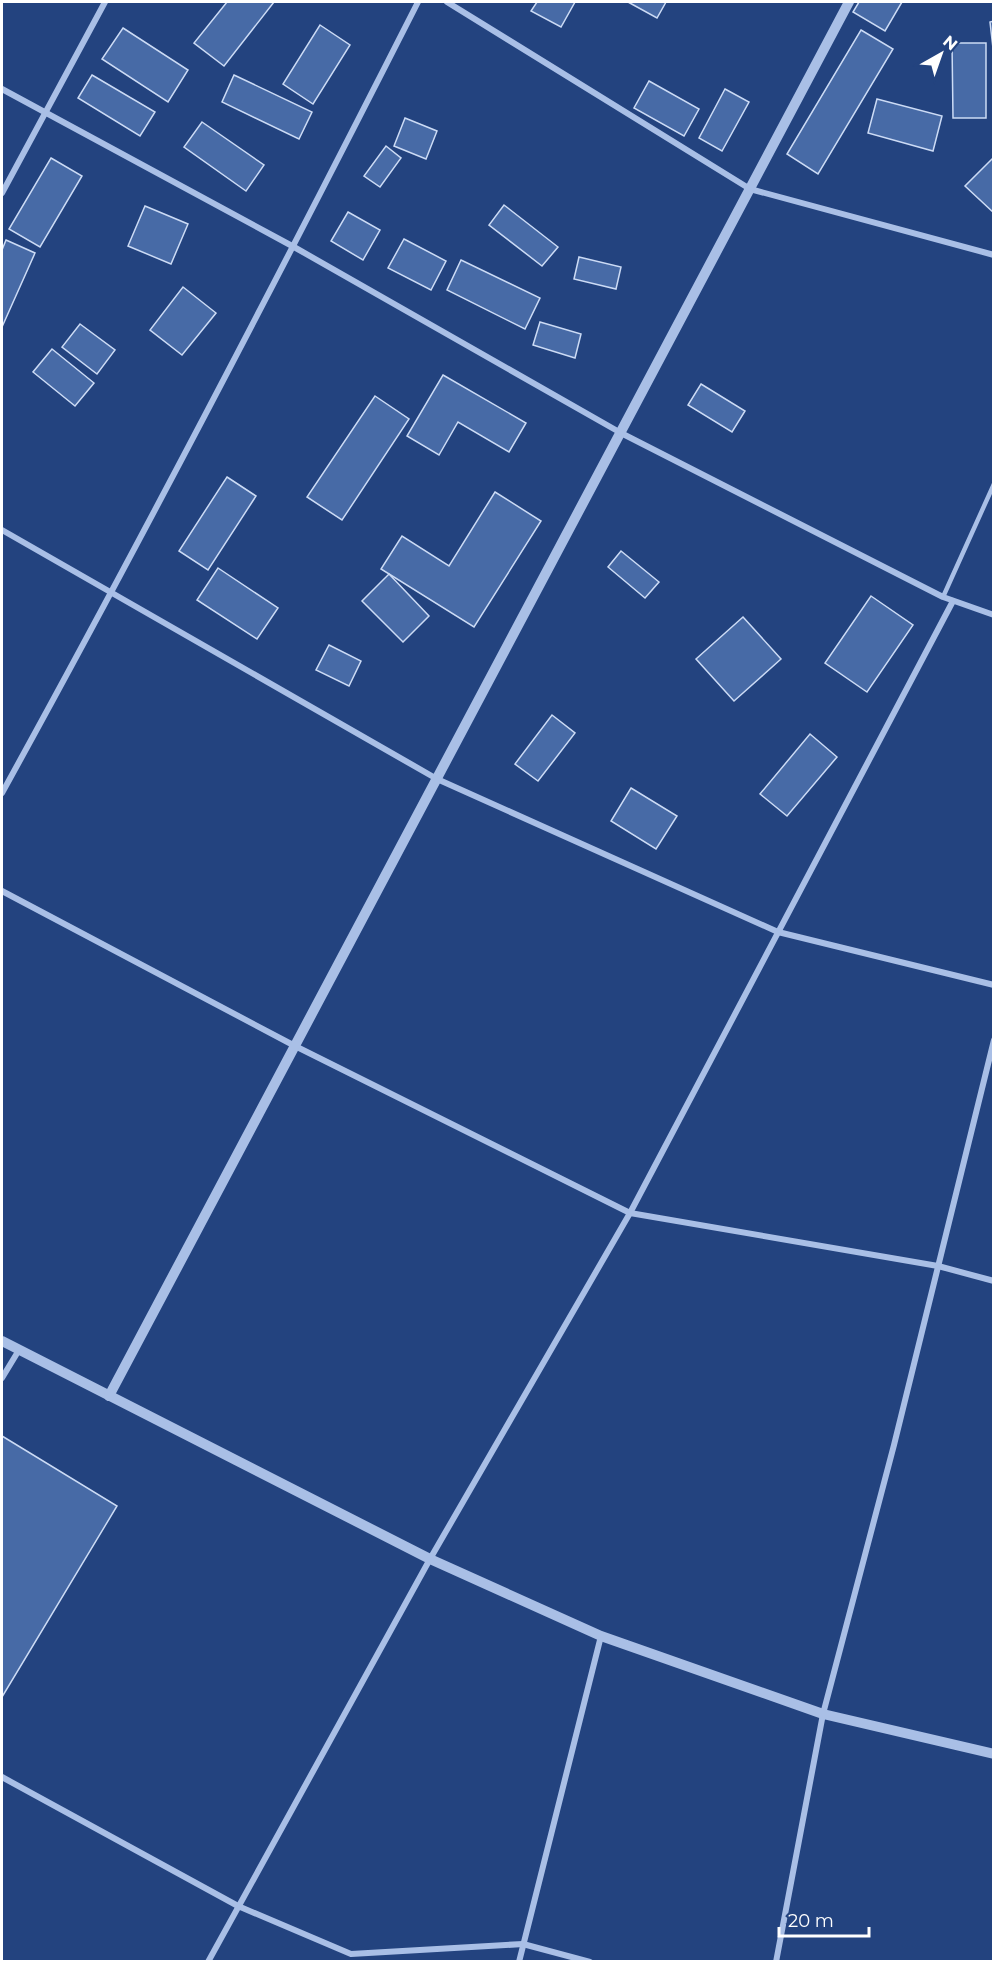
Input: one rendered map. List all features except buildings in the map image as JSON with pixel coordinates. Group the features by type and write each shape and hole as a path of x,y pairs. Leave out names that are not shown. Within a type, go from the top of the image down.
{"street":[{"path":"2,193 105,2"},
{"path":"2,792 112,593 294,247 418,2"},
{"path":"447,2 750,189 993,255"},
{"path":"109,1396 849,2"},
{"path":"2,89 294,247 621,433 943,597 993,615"},
{"path":"2,530 437,779 778,932 993,985"},
{"path":"208,1962 430,1558 630,1213 953,601"},
{"path":"2,891 295,1046 630,1213 938,1266 993,1281"},
{"path":"776,1962 823,1714 894,1445 993,1040"},
{"path":"2,1341 430,1558 601,1636 823,1714 993,1754"},
{"path":"2,1378 19,1350"},
{"path":"519,1962 601,1636"},
{"path":"2,1777 238,1906 351,1954 523,1944 590,1962"}],"lane":[{"path":"943,597 993,484"}]}
